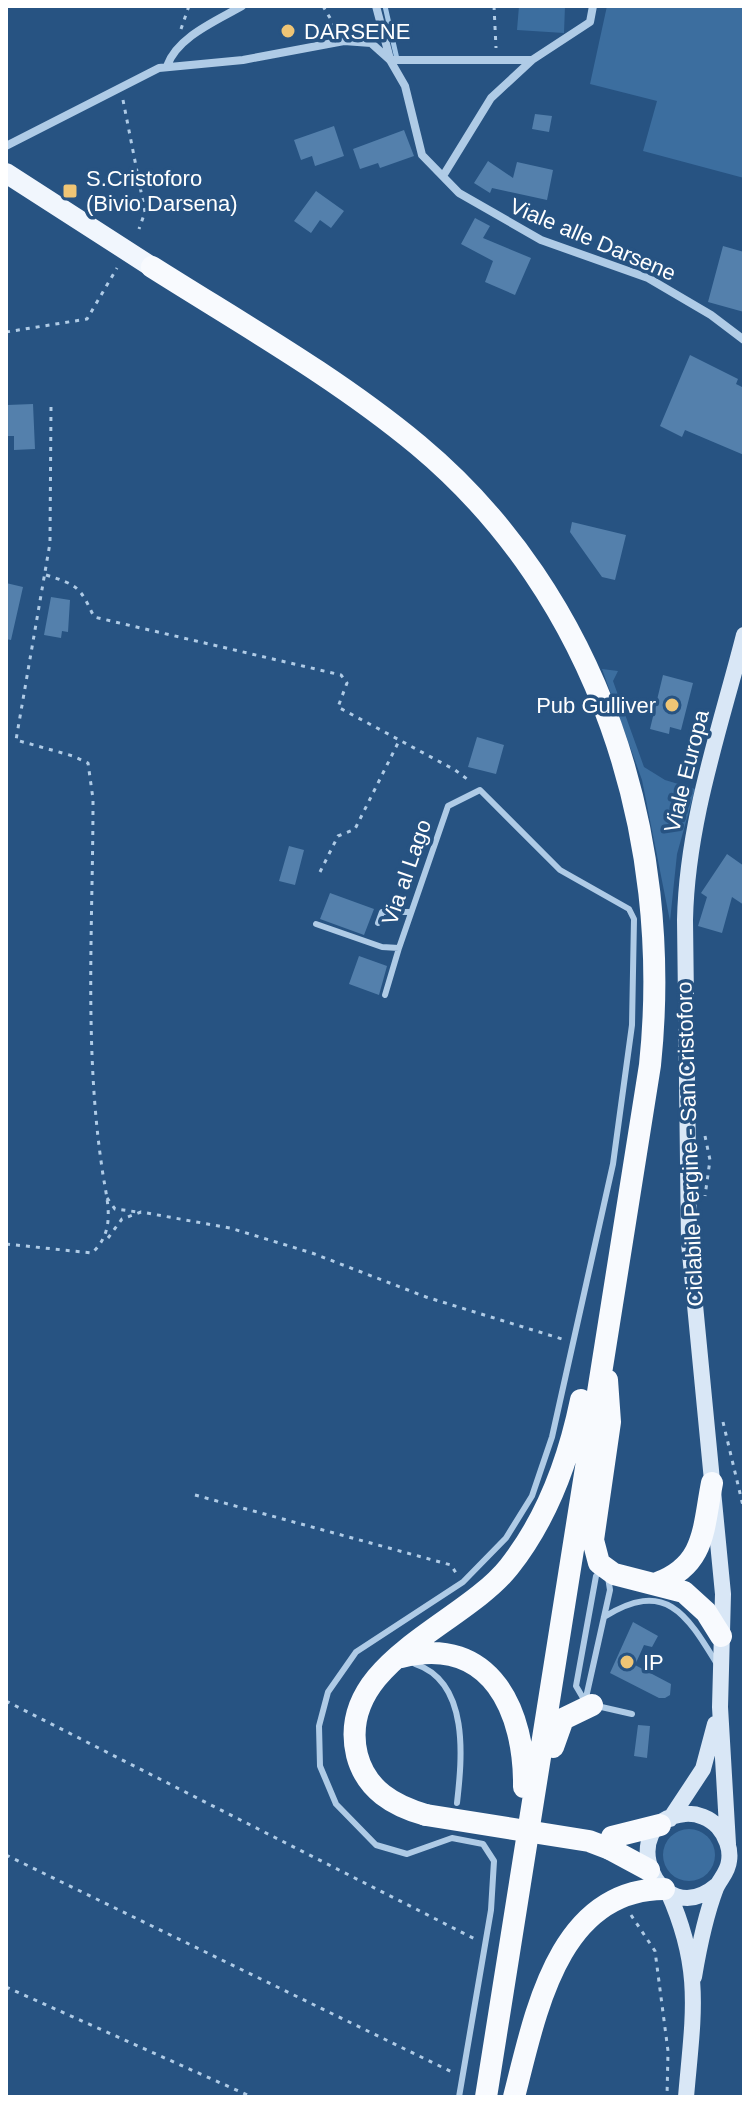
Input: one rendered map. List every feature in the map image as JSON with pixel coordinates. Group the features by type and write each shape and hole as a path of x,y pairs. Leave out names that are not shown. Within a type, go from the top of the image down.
{"highway":[{"path":"152,267 371,408 420,447 500,529 563,619 610,717 638,815 653,906 656,964 650,1065 486,2097"},
{"path":"605,1333 610,1422 593,1540 604,1568 625,1577 684,1592 706,1612 721,1636"},
{"path":"605,1333 582,1397 564,1465 530,1537 507,1569 474,1600 373,1677 363,1696 354,1741 360,1766 374,1788 397,1807 426,1815 604,1842 649,1870"},
{"path":"657,1583 677,1576 696,1556 712,1483"},
{"path":"396,1658 435,1654 460,1659 492,1680 508,1699 525,1753 524,1852"},
{"path":"532,1805 563,1719 589,1704"},
{"path":"604,1842 665,1822"},
{"path":"514,2097 543,1989 568,1943 606,1904 637,1891 666,1890"}],"main road":[{"path":"6,173 152,267"},
{"name":"Viale Europa","path":"720,1707 723,1594 689,1243 686,869 694,825 744,635"},
{"path":"694,1977 685,1929 666,1890 649,1870 649,1841 703,1769 720,1707"},
{"path":"686,2097 694,1977 704,1925 717,1885 728,1866 720,1707"},
{"path":"665,1822 690,1814 705,1818 718,1827 728,1844"},
{"path":"666,1890 683,1896 698,1896 717,1885"}],"street":[{"path":"167,66 170,56 194,34 242,6"},
{"name":"Viale alle Darsene","path":"376,6 390,60 405,86 422,155 443,176 480,208 541,240 648,278 711,315 744,340"},
{"path":"443,176 491,98 532,60 590,22 593,6"},
{"path":"6,146 167,66 243,60 344,41 371,43 390,60 532,60"}],"lane":[{"path":"459,2096 485,1944 494,1861 483,1844 452,1838 407,1854 376,1845 336,1804 320,1766 319,1726 328,1692 356,1652 463,1582 506,1538 532,1496 552,1437 613,1164 632,1025 635,944 634,919 629,909 560,870 480,790"},
{"name":"Via al Lago","path":"316,924 382,947 399,948 448,806 480,790"},
{"path":"378,923 382,912 410,912"},
{"path":"385,995 399,948"},
{"path":"589,1704 610,1579 604,1568 596,1576 576,1686 589,1704 632,1714"},
{"path":"604,1617 628,1602 654,1598 687,1616 721,1670"},
{"path":"396,1658 421,1666 440,1680 455,1706 461,1740 457,1803"}],"path":[{"path":"323,6 344,41"},
{"path":"494,6 496,60"},
{"path":"120,87 145,212 139,229"},
{"path":"112,259 125,267"},
{"path":"6,332 87,319 117,268"},
{"path":"51,405 50,543 16,740 88,763 93,799 90,1060 92,1104 110,1219 105,1242"},
{"path":"46,575 75,583 85,594 94,617 341,675 347,683 338,707 455,770 480,790"},
{"path":"320,872 338,836 355,829 400,739"},
{"name":"Ciclabile Pergine - San Cristoforo","path":"704,1135 710,1160 705,1198"},
{"path":"106,1197 115,1209 230,1228 312,1253 426,1297 573,1343"},
{"path":"6,1244 92,1253 105,1242 122,1219 141,1212"},
{"path":"721,1413 744,1510"},
{"path":"195,1495 451,1565 463,1582"},
{"path":"6,1701 485,1944"},
{"path":"6,1855 461,2076"},
{"path":"631,1915 655,1951 668,2051 667,2097"},
{"path":"6,1987 252,2097"}],"shaded area":[{"path":"519,6 565,6 564,33 517,30"},
{"path":"607,6 744,6 744,178 643,151 657,101 590,84"},
{"path":"602,669 618,671 613,681 644,767 665,780 695,789 677,854 670,921 642,780"},
{"path":"689,1829 707,1837 715,1855 707,1873 689,1881 671,1873 663,1855 671,1837"}],"building":[{"path":"535,114 552,116 549,132 532,129"},
{"path":"334,126 344,156 315,166 312,156 301,160 294,140"},
{"path":"404,130 414,156 380,168 378,163 360,169 353,149"},
{"path":"488,161 513,178 517,162 553,170 547,200 492,188 490,193 474,183"},
{"path":"316,191 344,211 331,228 320,220 311,233 294,221"},
{"path":"475,218 490,226 483,238 531,258 515,295 485,282 493,261 461,244"},
{"path":"723,246 744,252 744,312 708,302"},
{"path":"690,355 738,379 736,384 744,388 744,455 685,430 682,437 660,426"},
{"path":"33,404 35,449 14,450 14,436 8,436 7,405"},
{"path":"572,522 626,535 615,580 602,577 570,532"},
{"path":"6,583 23,587 11,640 6,639"},
{"path":"51,597 70,600 68,632 62,631 61,638 44,635"},
{"name":"Pub Gulliver","path":"663,675 693,683 681,730 670,727 669,734 650,729"},
{"path":"477,737 504,745 496,774 468,767"},
{"path":"289,846 304,850 295,885 279,881"},
{"path":"727,854 744,866 744,905 732,897 722,933 698,926 707,897 701,893"},
{"path":"330,893 374,909 364,935 320,919"},
{"path":"359,956 387,966 379,995 349,984"},
{"path":"633,1622 658,1636 652,1647 644,1645 635,1665 671,1684 670,1695 665,1698 659,1698 610,1673"},
{"path":"638,1725 650,1726 647,1758 634,1756"}],"waterway":[{"path":"385,6 397,59"}],"place":[{"name":"DARSENE","path":"288,31"},
{"name":"S.Cristoforo (Bivio Darsena)","path":"70,191"},
{"name":"Pub Gulliver","path":"672,705"},
{"name":"IP","path":"627,1662"}]}
